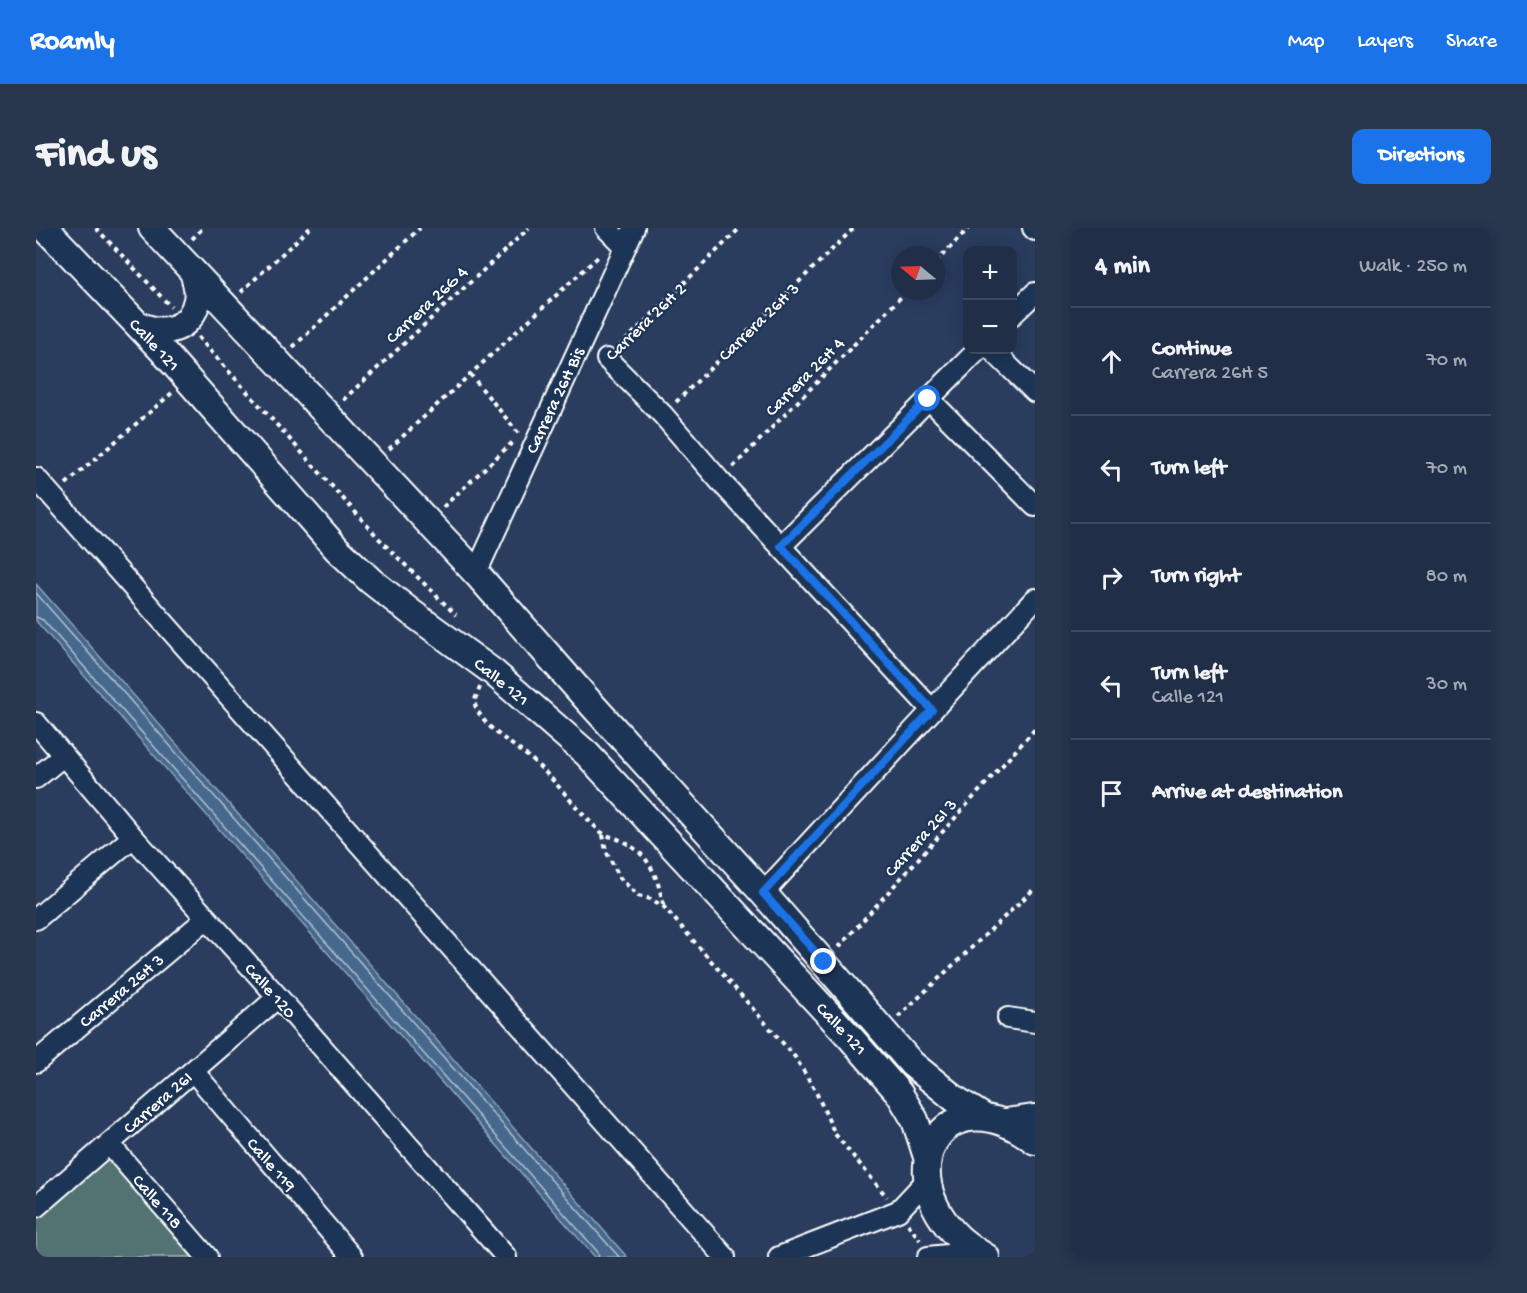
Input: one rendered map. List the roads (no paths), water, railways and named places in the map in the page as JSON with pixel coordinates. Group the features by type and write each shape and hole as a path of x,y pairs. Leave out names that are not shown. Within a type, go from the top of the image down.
{"main road":[{"name":"Calle 121","path":"45,228 137,324 337,549 412,614 494,672 587,754 881,1071 899,1093 915,1120 928,1170 932,1197 947,1225 958,1237 982,1254"},
{"name":"Calle 121","path":"152,228 476,573 763,893 912,1064 945,1092 990,1118 1016,1127 1035,1141"},
{"path":"137,324 148,330 161,332 174,329 185,322 193,312 197,299 194,272"},
{"path":"928,1170 933,1144 948,1127 967,1118 990,1118"}],"street":[{"name":"Carrera 26H Bis","path":"476,573 620,236"},
{"path":"1017,310 1035,293"},
{"path":"781,546 974,354"},
{"path":"996,354 1035,392"},
{"path":"607,359 663,415 932,710"},
{"path":"928,399 1035,506"},
{"path":"36,478 725,1257"},
{"path":"763,893 1035,599"},
{"name":"Calle 120","path":"36,723 133,837 279,997 506,1257"},
{"path":"36,778 63,756"},
{"path":"36,919 133,837"},
{"name":"Carrera 26H 3","path":"36,1062 207,919"},
{"name":"Carrera 26I","path":"36,1207 279,997"},
{"path":"1008,1018 1035,1022"},
{"name":"Calle 119","path":"193,1071 352,1257"},
{"path":"990,1118 1035,1115"},
{"name":"Calle 118","path":"109,1144 207,1257"},
{"path":"779,1257 898,1211 928,1170"},
{"path":"929,1256 982,1254"}],"water":[{"path":"36,584 627,1257 595,1257 36,621"}]}
